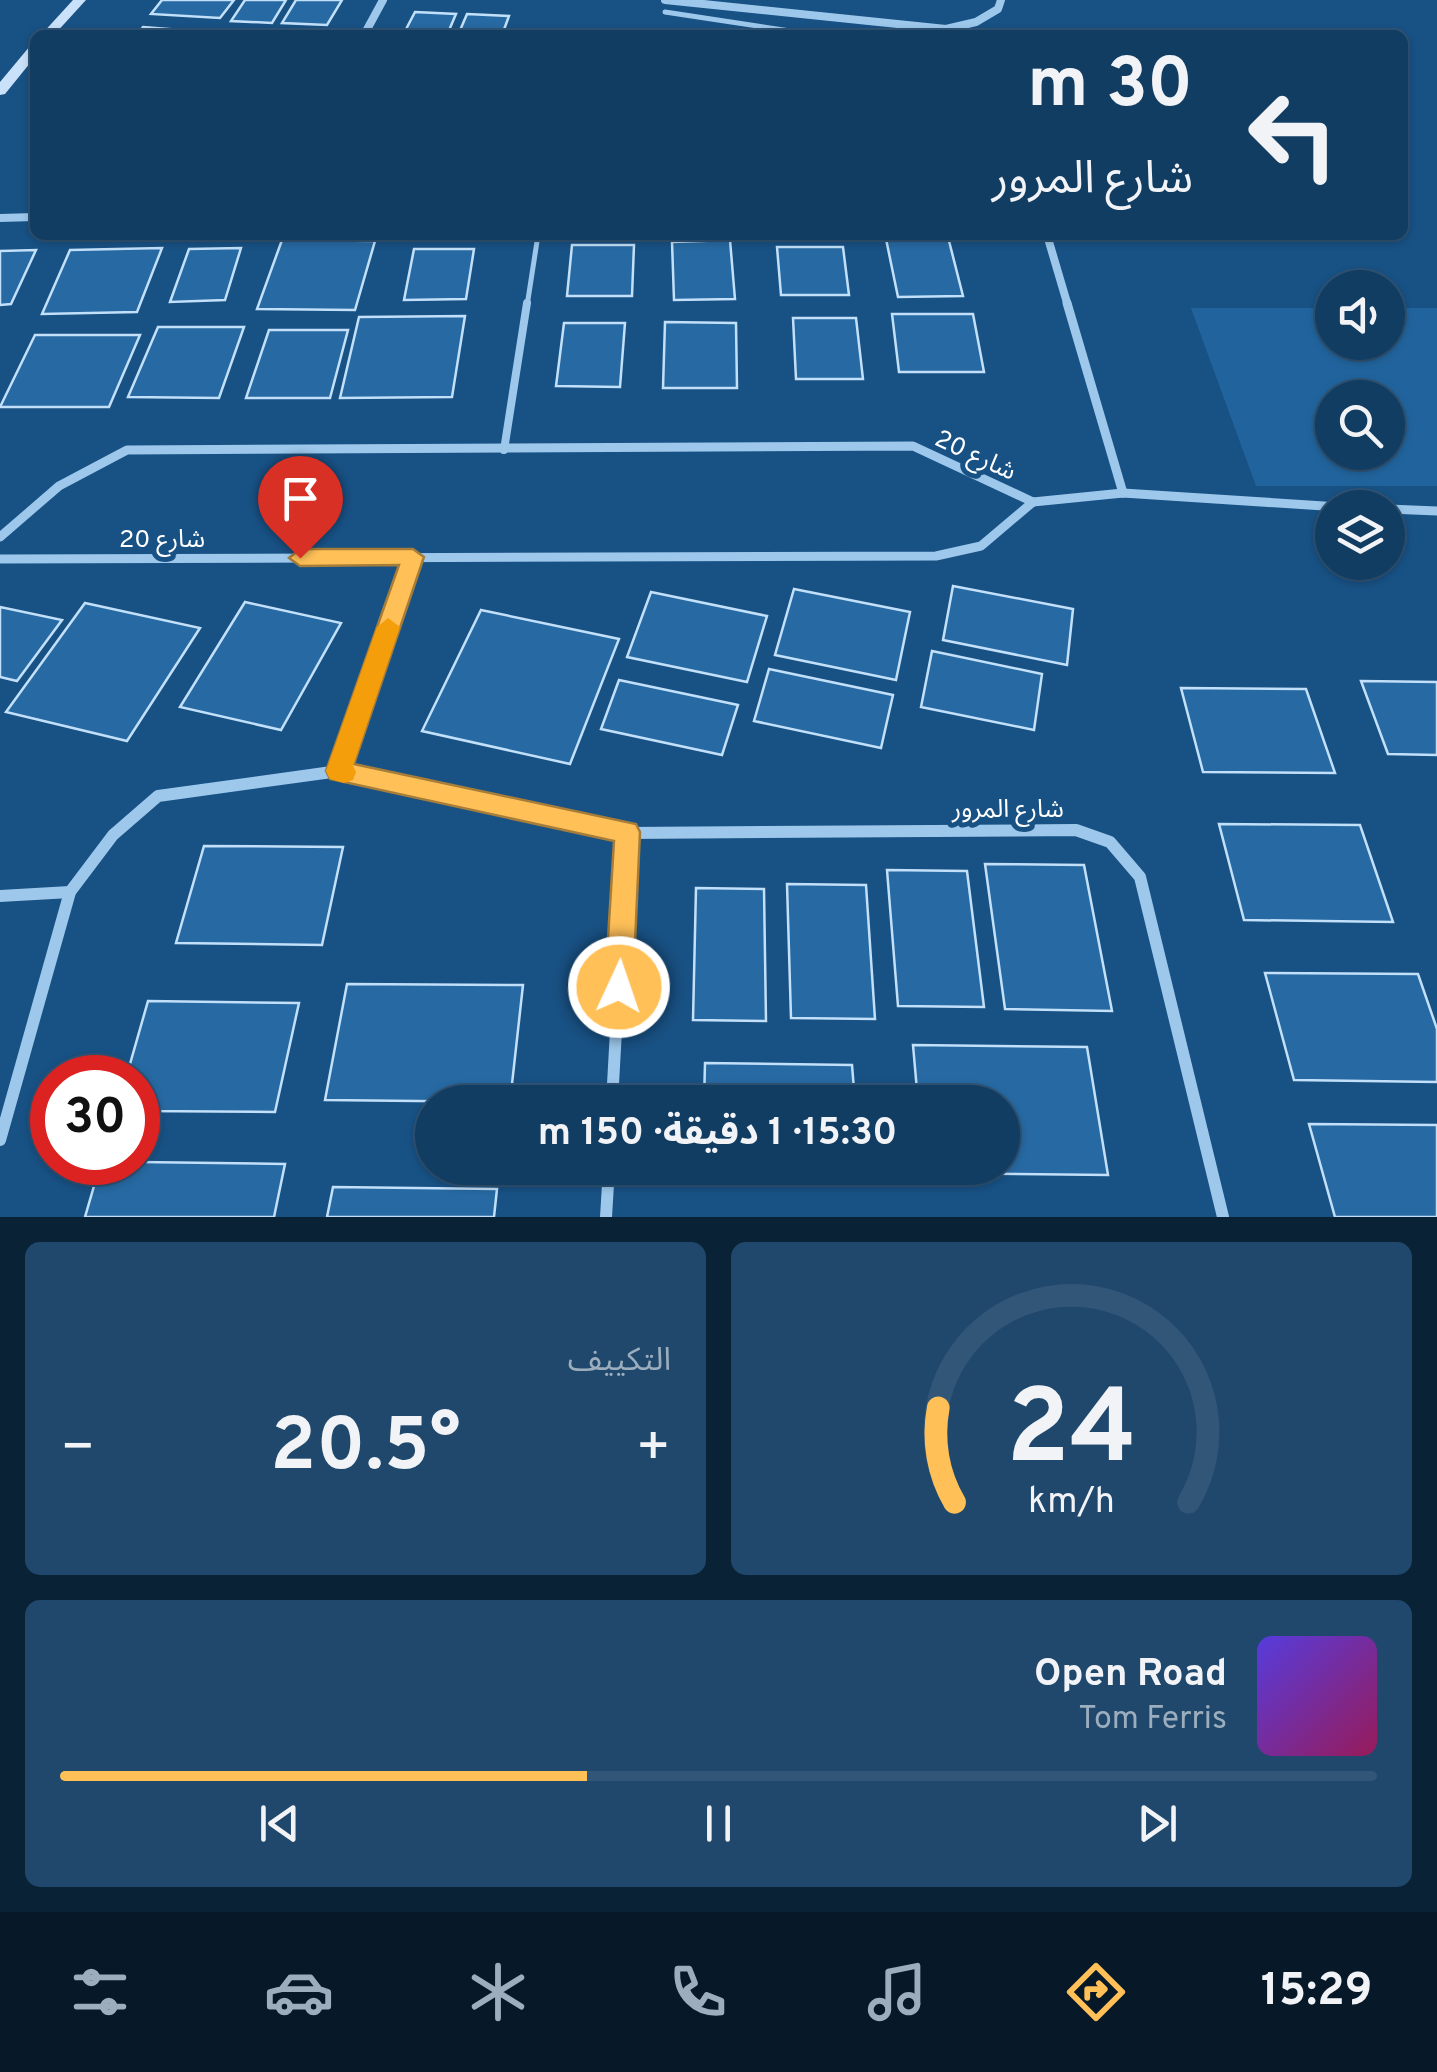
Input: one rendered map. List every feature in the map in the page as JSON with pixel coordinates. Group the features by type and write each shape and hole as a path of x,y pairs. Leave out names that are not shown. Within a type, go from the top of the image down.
{"street":[{"path":"52,30 80,0"},
{"path":"367,30 383,0"},
{"path":"665,0 945,30"},
{"path":"958,30 998,9 1001,0"},
{"path":"891,25 891,30"},
{"path":"0,91 30,55"},
{"path":"0,218 30,217"},
{"path":"1048,240 1123,492"},
{"name":"شارع 20","path":"0,537 36,500 84,466 127,450 913,446 1033,502 981,546 936,556 0,559"},
{"path":"1033,502 1123,492 1315,505"},
{"path":"1405,510 1437,511"},
{"path":"339,771 413,557"},
{"name":"شارع المرور","path":"70,892 113,835 158,796 339,771 627,832 1076,830 1110,842 1140,877 1223,1217"},
{"path":"613,1085 627,832"},
{"path":"0,896 70,892 0,1140"},
{"path":"606,1217 608,1185"}],"lane":[{"path":"665,12 784,30"},
{"path":"504,450 537,240"}],"shaded area":[{"path":"1191,308 1315,308 1315,360 1405,360 1405,308 1437,308 1437,486 1256,486"}],"building":[{"path":"162,0 234,0 220,18 151,14"},
{"path":"245,0 286,0 272,23 231,21"},
{"path":"296,0 342,0 327,25 282,23"},
{"path":"415,12 456,14 449,30 406,30"},
{"path":"467,14 509,16 504,30 460,30"},
{"path":"282,240 375,241 355,310 257,309"},
{"path":"730,240 735,299 674,300 672,242"},
{"path":"886,240 949,240 963,296 898,297"},
{"path":"572,245 634,245 632,296 567,296"},
{"path":"777,247 843,247 849,295 781,295"},
{"path":"162,248 137,312 42,314 70,250"},
{"path":"241,248 225,300 170,302 189,249"},
{"path":"414,249 474,249 466,299 404,300"},
{"path":"36,250 11,304 0,305 0,251"},
{"path":"892,314 973,314 984,372 899,372"},
{"path":"465,316 452,397 340,398 359,317"},
{"path":"793,318 856,318 863,379 796,379"},
{"path":"665,322 736,323 737,388 663,388"},
{"path":"564,323 625,323 620,387 556,386"},
{"path":"158,327 244,327 219,398 128,397"},
{"path":"269,330 348,330 330,398 246,398"},
{"path":"35,335 140,335 109,407 0,407"},
{"path":"953,586 1073,609 1067,665 943,640"},
{"path":"794,589 910,612 896,680 775,655"},
{"path":"651,592 767,616 747,682 627,657"},
{"path":"245,602 341,623 281,730 180,707"},
{"path":"85,603 200,628 127,741 6,712"},
{"path":"0,607 62,620 17,681 0,677"},
{"path":"481,610 619,639 570,764 422,731"},
{"path":"932,651 1042,674 1034,730 921,707"},
{"path":"769,669 893,695 881,748 754,721"},
{"path":"619,680 738,705 722,755 601,729"},
{"path":"1361,681 1437,682 1437,755 1388,754"},
{"path":"1181,688 1306,689 1335,773 1203,772"},
{"path":"1219,824 1360,825 1393,922 1244,920"},
{"path":"204,846 343,847 322,945 176,943"},
{"path":"985,864 1084,865 1112,1011 1005,1009"},
{"path":"887,870 967,871 984,1007 898,1006"},
{"path":"787,884 866,885 875,1019 791,1018"},
{"path":"696,888 764,889 766,1021 693,1020"},
{"path":"1265,973 1418,974 1437,1029 1437,1082 1294,1080"},
{"path":"347,984 523,985 512,1085 415,1085 415,1101 325,1100"},
{"path":"148,1001 299,1003 275,1112 160,1111 160,1055 133,1055"},
{"path":"913,1045 1087,1047 1108,1175 1020,1174 1020,1085 917,1085"},
{"path":"705,1063 852,1065 854,1085 704,1085"},
{"path":"1309,1124 1437,1125 1437,1217 1335,1217"},
{"path":"160,1163 285,1164 274,1217 85,1217 94,1185 160,1185"},
{"path":"333,1187 497,1189 494,1217 327,1217"}],"slow traffic":[{"path":"344,772 339,771 388,627"}],"route":[{"path":"300,558 413,557 339,771 627,832 619,987"}]}
